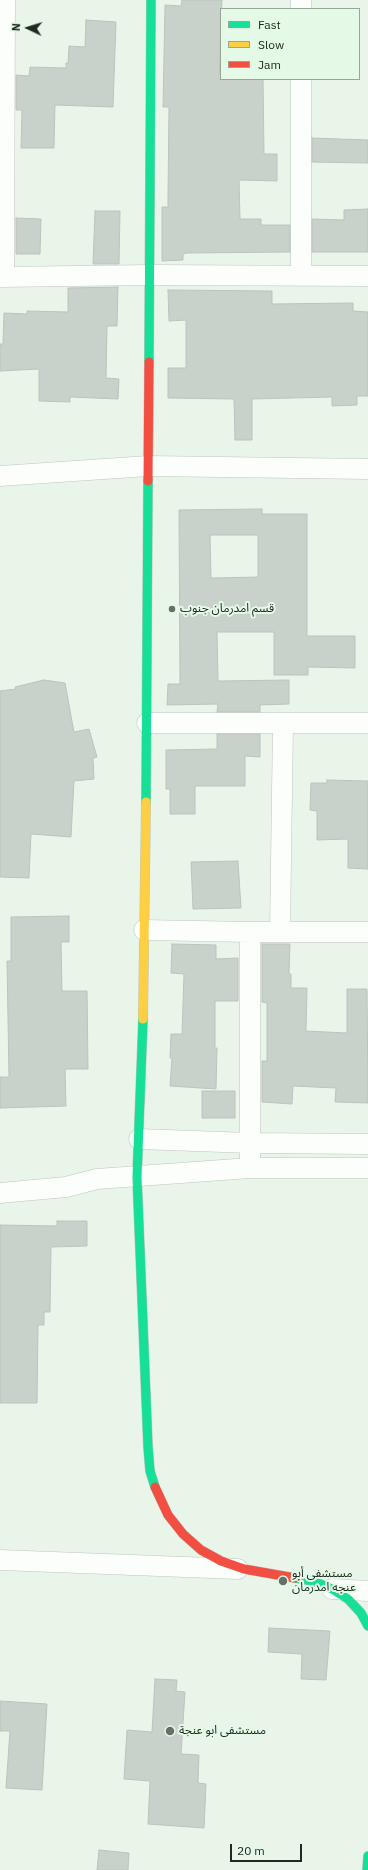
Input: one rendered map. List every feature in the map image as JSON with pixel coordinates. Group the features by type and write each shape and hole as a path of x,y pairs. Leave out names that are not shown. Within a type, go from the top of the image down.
{"street":[{"path":"5,0 2,277 149,275 368,276"},
{"path":"151,0 147,724 143,1042 137,1177 150,1471 157,1494 168,1515 183,1534 201,1550 221,1562 244,1569 313,1582 332,1589 348,1599 361,1614 368,1626"},
{"path":"301,80 301,276"},
{"path":"0,476 148,466 368,469"},
{"path":"280,932 283,723"},
{"path":"147,724 368,723"},
{"path":"144,930 368,932"},
{"path":"250,932 250,1168"},
{"path":"138,1139 251,1143 368,1144"},
{"path":"0,1193 13,1193 66,1186 97,1179 250,1168 368,1168"},
{"path":"0,1560 244,1569"},
{"path":"332,1589 368,1591"},
{"path":"367,1870 368,1856"}],"building":[{"path":"182,0 222,0 222,8 220,8 219,79 263,80 264,154 277,154 277,181 239,180 240,219 261,219 261,225 290,225 290,252 187,253 183,254 183,260 162,261 162,207 168,207 169,107 163,107 165,5 181,6"},
{"path":"86,20 116,22 113,107 55,105 54,148 21,148 22,110 16,110 16,75 29,76 30,67 66,68 66,63 68,63 69,46 85,47"},
{"path":"312,138 368,140 368,163 312,162"},
{"path":"368,209 368,252 312,252 312,219 344,220 344,210"},
{"path":"95,211 120,211 119,264 93,264"},
{"path":"16,218 41,219 40,254 16,254"},
{"path":"118,287 117,326 107,326 106,378 119,379 118,399 70,397 70,402 39,401 39,369 0,371 0,344 3,344 4,313 27,314 27,311 68,312 68,288"},
{"path":"168,290 272,291 272,304 353,303 353,311 368,312 368,396 357,396 357,405 332,406 332,397 252,399 252,440 235,440 234,399 168,398 168,368 186,368 186,320 169,321"},
{"path":"262,509 262,514 307,514 307,636 355,636 355,668 308,667 308,675 274,675 274,632 217,632 218,681 289,680 289,704 260,705 260,712 217,712 218,704 167,705 168,684 180,684 179,510","holes":["210,535 258,535 258,577 211,578"]},
{"path":"44,680 65,683 74,732 89,729 97,757 93,758 94,779 74,781 71,837 31,834 29,878 0,877 0,691 16,689 15,687"},
{"path":"217,734 260,734 260,757 245,756 245,786 195,786 195,814 170,814 170,789 166,789 166,750 217,749"},
{"path":"327,780 368,781 368,869 348,868 348,839 317,840 317,811 310,810 311,783 327,783"},
{"path":"238,861 241,908 193,909 191,862"},
{"path":"69,916 69,942 61,942 62,991 87,991 88,1069 65,1069 66,1106 0,1108 0,1077 9,1077 7,961 11,961 11,917"},
{"path":"172,944 216,945 216,959 238,958 238,1001 215,1001 215,1048 217,1048 216,1089 170,1086 172,1058 170,1058 171,1034 182,1034 184,974 171,973"},
{"path":"262,944 290,944 289,974 291,974 291,988 307,988 306,1031 347,1033 347,989 367,989 368,1103 335,1102 336,1088 293,1086 292,1104 262,1102 262,1061 267,1061 267,1003 262,1002"},
{"path":"202,1091 235,1091 235,1118 202,1118"},
{"path":"57,1221 87,1221 87,1246 51,1247 50,1312 44,1312 44,1325 38,1325 37,1403 0,1403 0,1225 57,1226"},
{"path":"269,1628 330,1631 326,1680 301,1679 302,1654 268,1652"},
{"path":"155,1679 177,1680 176,1691 185,1692 181,1754 199,1755 198,1783 206,1784 204,1828 148,1824 150,1781 124,1779 127,1730 152,1732"},
{"path":"0,1701 47,1704 42,1790 6,1788 10,1731 0,1731"},
{"path":"99,1850 129,1853 128,1870 97,1870"}],"traffic: fast":[{"path":"149,362 151,0"},
{"path":"146,802 148,481"},
{"path":"143,1019 137,1177 148,1447 150,1471 155,1487"},
{"path":"295,1578 313,1581 332,1589 348,1599 361,1613 368,1626"},
{"path":"367,1870 368,1856"}],"traffic: slow":[{"path":"143,1019 146,802"}],"traffic: jam":[{"path":"148,481 149,362"},
{"path":"155,1487 168,1515 183,1534 201,1550 221,1561 244,1569 295,1578"}],"place":[{"name":"قسم امدرمان جنوب","path":"172,609"},
{"name":"مستشفى أبو عنجه امدرمان","path":"283,1581"},
{"name":"مستشفى ابو عنجة","path":"170,1731"}]}
